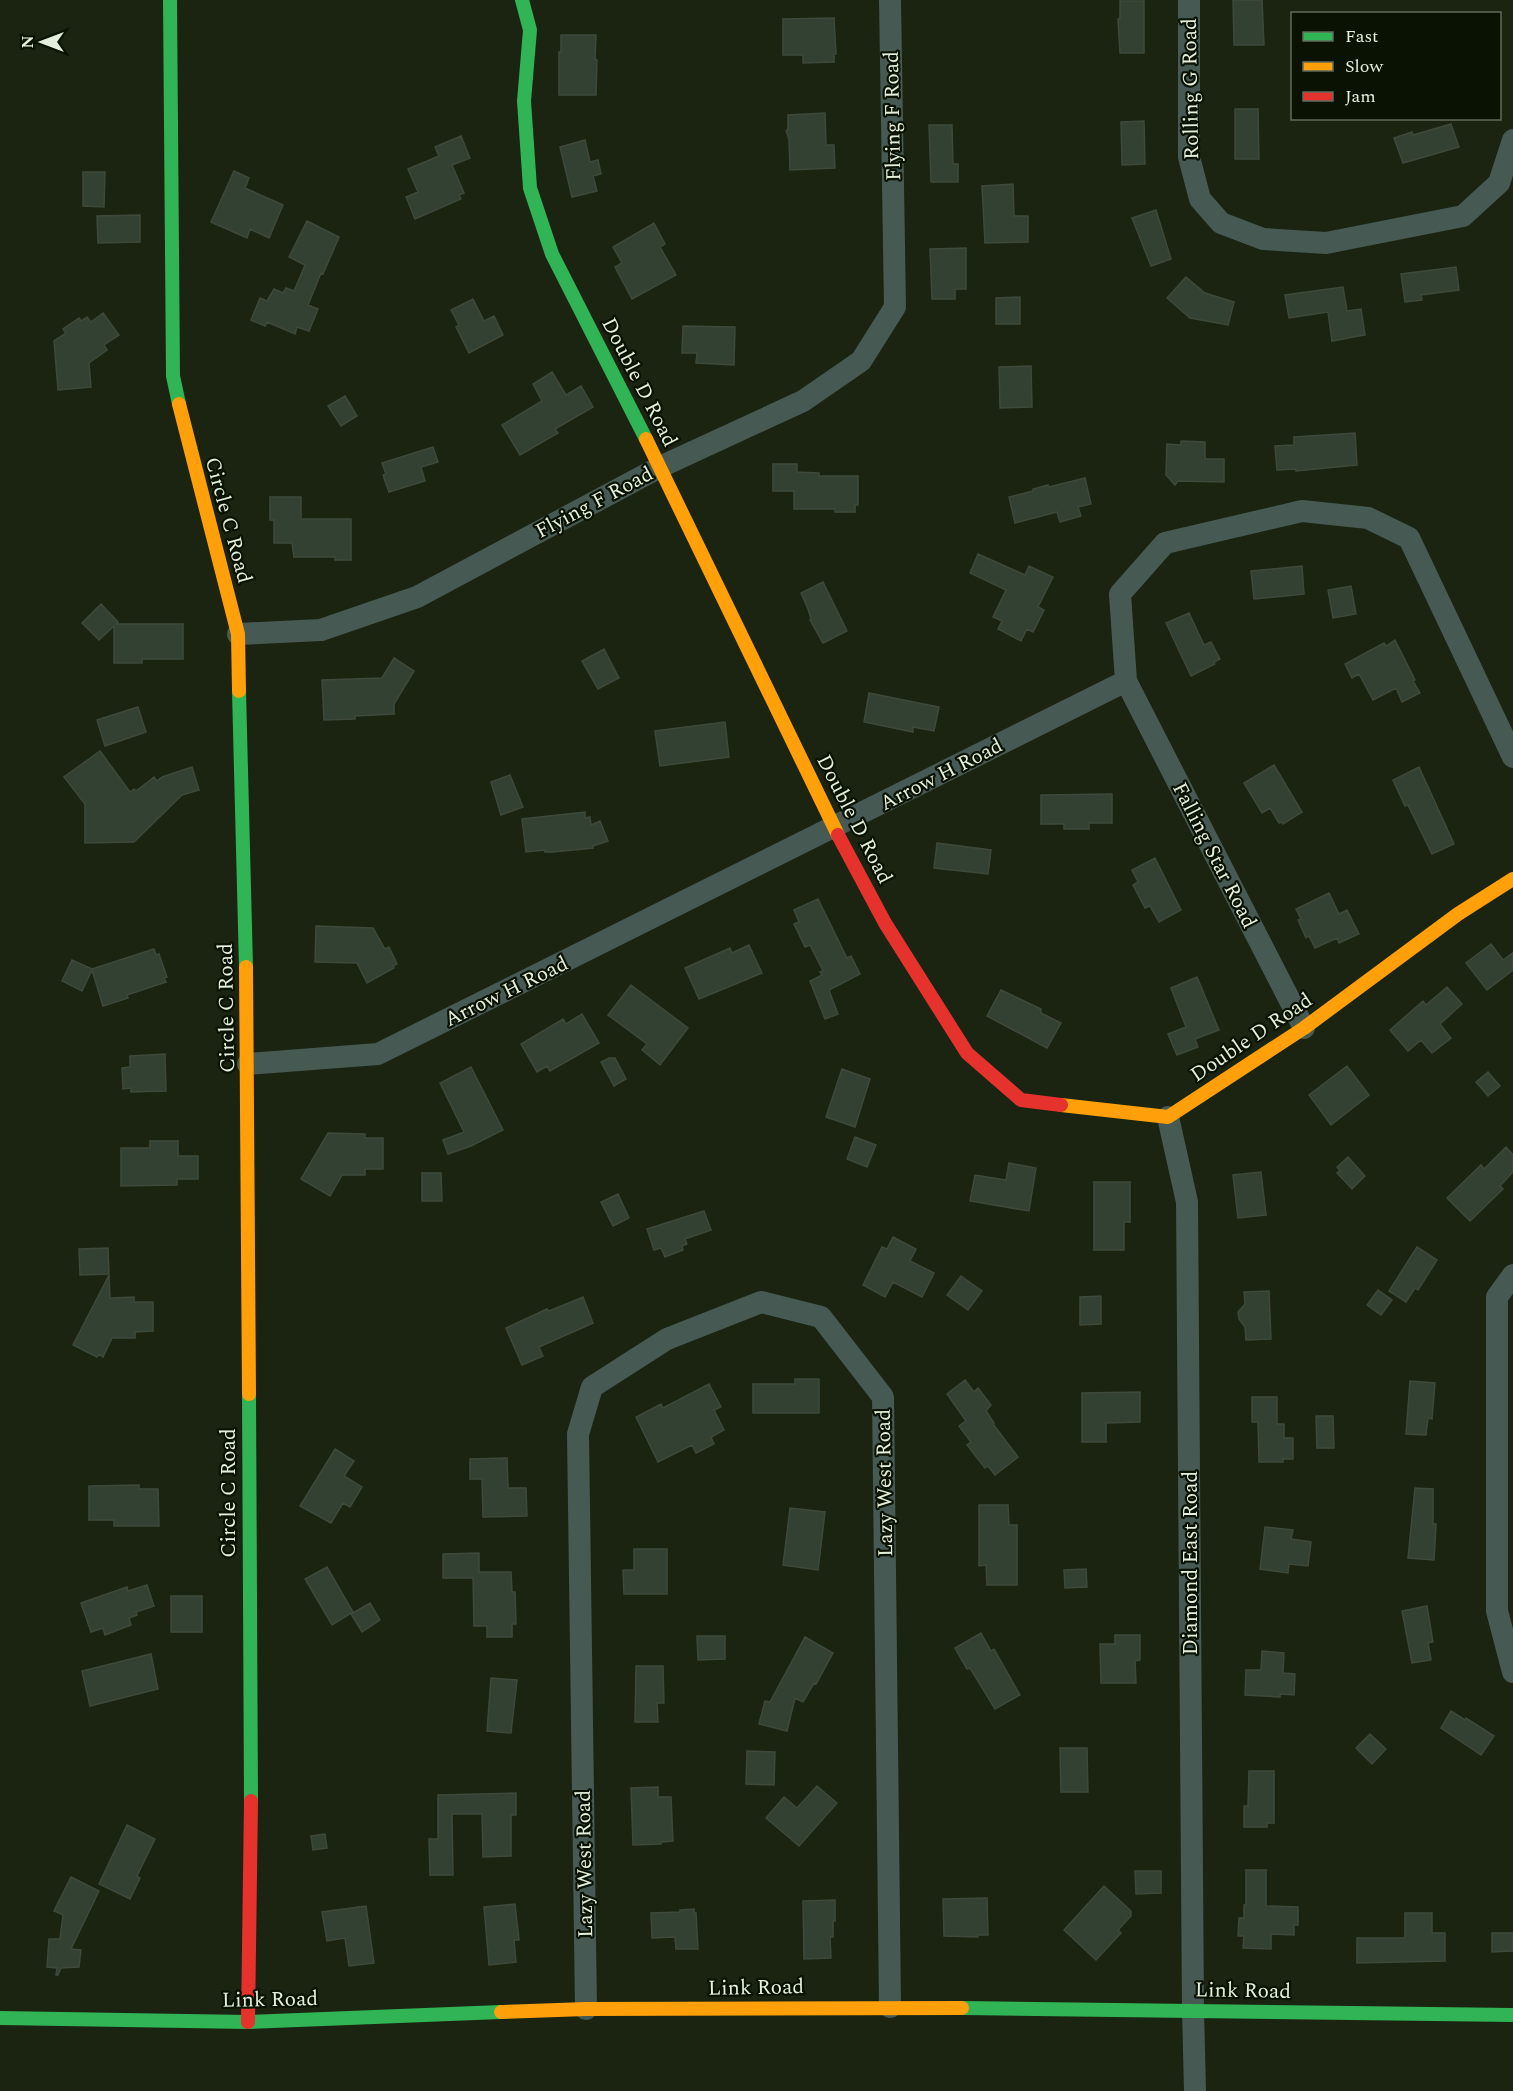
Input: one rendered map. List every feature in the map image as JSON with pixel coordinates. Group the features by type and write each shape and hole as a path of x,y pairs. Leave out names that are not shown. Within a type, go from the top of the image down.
{"street":[{"name":"Circle C Road","path":"170,0 173,376 186,437 238,634 248,1064 250,1836 248,2022"},
{"name":"Double D Road","path":"522,0 530,30 524,101 530,188 552,254 660,467 834,827 885,923 966,1053 1021,1100 1168,1117 1304,1028 1458,914 1513,879"},
{"name":"Flying F Road","path":"238,634 321,630 417,597 660,467 803,401 861,361 895,307 890,0"},
{"name":"Rolling G Road","path":"1189,0 1189,157 1200,199 1221,223 1263,239 1326,243 1463,216 1499,183 1513,140"},
{"path":"1126,681 1120,594 1165,543 1302,511 1368,518 1410,538 1513,757"},
{"name":"Arrow H Road","path":"248,1064 378,1054 1126,681"},
{"name":"Falling Star Road","path":"1126,681 1304,1028"},
{"name":"Diamond East Road","path":"1168,1117 1187,1202 1195,2091"},
{"path":"1513,1275 1497,1297 1497,1611 1513,1672"},
{"name":"Lazy West Road","path":"586,2009 578,1434 592,1387 667,1339 761,1302 821,1317 883,1397 890,2007"},
{"name":"Link Road","path":"0,2018 248,2022 586,2009 890,2007 1513,2014"}],"building":[{"path":"1233,0 1262,0 1264,45 1234,45"},
{"path":"1120,1 1144,1 1144,53 1120,53 1118,19 1120,19"},
{"path":"834,18 836,54 834,54 834,62 803,63 803,55 783,55 783,19"},
{"path":"561,35 596,35 596,95 559,95"},
{"path":"1235,109 1258,109 1259,159 1235,159"},
{"path":"825,113 826,145 834,145 835,168 790,170 789,139 786,131 788,115"},
{"path":"1144,121 1145,164 1122,165 1121,122"},
{"path":"1451,124 1459,147 1403,163 1394,138"},
{"path":"929,125 952,125 953,164 958,164 958,182 931,182"},
{"path":"461,136 470,158 452,165 464,193 459,195 461,199 415,219 406,197 418,192 408,169 439,156 435,147"},
{"path":"585,140 590,162 598,160 601,174 593,176 597,191 572,197 560,147"},
{"path":"234,171 249,178 245,188 283,205 269,238 250,229 247,238 211,222"},
{"path":"83,172 105,172 104,207 83,206"},
{"path":"1013,184 1014,216 1028,216 1028,242 985,243 982,186"},
{"path":"1156,210 1171,259 1151,266 1132,218"},
{"path":"140,215 140,242 98,243 97,216"},
{"path":"307,221 339,237 308,305 318,309 309,331 297,327 295,334 267,322 265,326 251,320 260,298 267,301 274,289 283,293 286,288 294,291 305,265 289,257"},
{"path":"654,223 665,244 660,247 676,275 632,299 615,267 622,263 613,247"},
{"path":"966,248 966,289 955,289 955,299 932,299 930,249"},
{"path":"1456,267 1459,290 1421,295 1422,300 1405,302 1401,274"},
{"path":"1186,277 1205,293 1234,302 1228,325 1190,318 1167,298"},
{"path":"1343,287 1347,311 1361,309 1365,335 1332,341 1328,312 1289,318 1285,295"},
{"path":"1020,297 1020,324 996,324 996,298"},
{"path":"473,299 484,321 494,316 503,335 469,353 456,327 459,325 451,310"},
{"path":"103,313 119,335 104,345 107,350 89,363 91,387 58,390 54,341 66,333 63,329 79,318 81,321 87,317 91,322"},
{"path":"683,326 735,327 734,365 696,363 697,353 682,353"},
{"path":"1031,366 1032,407 1000,408 999,367"},
{"path":"552,372 566,395 581,386 593,407 555,429 558,433 520,455 502,425 542,401 533,384"},
{"path":"345,396 357,416 341,426 328,406"},
{"path":"1355,433 1357,465 1296,471 1296,469 1277,470 1275,446 1294,445 1294,437"},
{"path":"1181,441 1205,442 1205,459 1224,459 1224,482 1178,481 1175,485 1166,475 1167,444 1181,445"},
{"path":"433,447 438,462 421,467 425,481 389,492 383,475 386,474 382,463"},
{"path":"773,464 797,464 797,472 819,473 819,476 858,476 858,505 855,505 855,512 835,512 835,509 794,509 794,491 773,491"},
{"path":"1085,478 1091,504 1078,507 1081,516 1060,522 1057,512 1015,523 1009,497 1048,485 1049,487"},
{"path":"270,497 301,497 301,519 351,519 351,560 335,560 335,557 294,557 292,543 274,543 274,520 270,520"},
{"path":"978,554 1025,575 1029,566 1053,577 1038,607 1044,610 1033,632 1027,629 1021,641 998,629 1002,621 993,617 1006,590 970,573"},
{"path":"1302,566 1304,594 1254,599 1251,571"},
{"path":"823,582 847,631 823,643 810,620 801,593"},
{"path":"1351,586 1356,614 1333,618 1328,590"},
{"path":"101,604 118,622 116,624 183,624 183,659 142,659 142,663 114,663 114,626 99,640 82,623"},
{"path":"1189,613 1204,645 1211,642 1220,659 1191,676 1166,623"},
{"path":"1395,640 1420,693 1402,702 1396,688 1373,700 1359,674 1352,678 1345,664 1384,643 1386,646"},
{"path":"604,649 619,678 598,689 582,661"},
{"path":"394,658 414,671 394,704 394,714 324,720 322,680 382,678"},
{"path":"869,693 939,707 934,731 913,727 913,732 864,722"},
{"path":"138,707 146,732 105,746 97,720"},
{"path":"725,722 729,757 660,766 655,731"},
{"path":"100,751 130,792 134,789 136,791 154,777 157,781 162,777 192,767 199,790 182,795 134,842 85,843 85,804 64,777"},
{"path":"1274,765 1302,812 1283,824 1279,823 1270,808 1262,813 1244,783"},
{"path":"1419,767 1454,844 1432,854 1393,780"},
{"path":"510,775 523,807 501,815 491,782"},
{"path":"1112,794 1112,823 1089,823 1089,829 1064,829 1064,824 1041,824 1041,795"},
{"path":"585,812 585,818 590,817 591,825 600,821 608,841 593,846 593,848 526,852 522,819"},
{"path":"937,843 991,850 988,874 934,868"},
{"path":"1155,858 1181,910 1159,922 1150,906 1145,908 1133,885 1138,882 1132,870"},
{"path":"1329,893 1339,914 1347,910 1359,934 1339,943 1337,938 1315,948 1309,936 1306,938 1296,909"},
{"path":"818,899 847,958 851,956 860,974 829,990 838,1014 825,1019 810,981 822,975 820,972 823,971 810,945 805,947 794,924 799,922 794,910"},
{"path":"316,926 373,928 385,949 389,947 397,964 367,983 357,963 315,962"},
{"path":"1491,944 1503,960 1513,953 1513,970 1487,990 1466,963"},
{"path":"749,945 762,973 699,999 685,968 730,948 732,953"},
{"path":"154,949 156,955 159,954 167,977 164,978 166,982 127,995 128,998 103,1006 92,970 82,991 62,981 72,960 92,969"},
{"path":"1197,977 1219,1030 1195,1039 1198,1047 1177,1055 1168,1034 1186,1027 1171,988"},
{"path":"631,985 688,1028 660,1065 642,1050 647,1044 608,1015"},
{"path":"1447,987 1462,1004 1440,1024 1451,1038 1432,1053 1421,1040 1408,1051 1390,1030 1423,1001 1426,1005"},
{"path":"1001,990 1041,1009 1041,1013 1061,1023 1047,1048 987,1016"},
{"path":"582,1014 599,1043 550,1071 547,1066 537,1072 521,1044 563,1019 566,1024"},
{"path":"165,1054 166,1091 131,1092 131,1088 123,1089 122,1068 130,1067 130,1056"},
{"path":"615,1058 626,1079 614,1086 601,1062"},
{"path":"1347,1066 1369,1095 1331,1125 1309,1095"},
{"path":"471,1067 503,1130 471,1146 448,1154 443,1140 464,1132 440,1083"},
{"path":"842,1069 870,1079 855,1127 826,1117"},
{"path":"1488,1072 1500,1086 1488,1096 1476,1082"},
{"path":"328,1133 365,1134 365,1138 383,1138 383,1169 365,1169 365,1175 342,1175 330,1196 301,1179"},
{"path":"855,1137 876,1145 867,1167 847,1159"},
{"path":"150,1141 178,1141 178,1156 198,1156 198,1179 177,1179 177,1185 121,1186 121,1148 150,1148"},
{"path":"1506,1147 1513,1155 1513,1172 1500,1186 1503,1189 1470,1221 1447,1198 1481,1165 1484,1169"},
{"path":"1348,1157 1365,1176 1352,1189 1337,1173 1340,1171 1337,1167"},
{"path":"1009,1163 1036,1168 1029,1211 970,1201 975,1175 1006,1180"},
{"path":"1261,1172 1266,1215 1238,1218 1233,1175"},
{"path":"422,1173 441,1173 442,1201 422,1201"},
{"path":"1094,1182 1130,1182 1130,1222 1124,1222 1124,1250 1094,1250"},
{"path":"618,1194 629,1218 613,1226 601,1202"},
{"path":"704,1211 711,1230 685,1239 687,1244 682,1246 683,1250 665,1257 661,1248 654,1250 647,1229"},
{"path":"893,1237 916,1249 910,1261 934,1273 922,1297 893,1282 885,1297 863,1285 882,1247 887,1249"},
{"path":"1417,1247 1437,1260 1418,1290 1415,1288 1406,1302 1389,1291"},
{"path":"108,1248 109,1274 80,1275 79,1249"},
{"path":"109,1275 110,1298 134,1297 134,1302 153,1302 153,1331 135,1332 135,1338 112,1338 103,1357 99,1354 97,1357 73,1345"},
{"path":"961,1276 982,1291 968,1310 947,1295"},
{"path":"1378,1290 1392,1300 1381,1315 1367,1305"},
{"path":"1269,1291 1271,1339 1246,1340 1245,1327 1239,1319 1238,1312 1245,1304 1244,1292"},
{"path":"1101,1296 1101,1324 1080,1325 1080,1297"},
{"path":"583,1297 593,1323 539,1347 543,1356 522,1365 506,1328 547,1309 549,1311"},
{"path":"795,1379 819,1379 819,1413 753,1413 753,1384 795,1384"},
{"path":"965,1380 974,1392 978,1388 991,1405 986,1411 1018,1457 995,1475 988,1466 985,1468 967,1445 971,1442 959,1426 966,1421 947,1394"},
{"path":"1410,1381 1435,1383 1432,1419 1428,1418 1426,1435 1406,1434"},
{"path":"709,1384 721,1407 714,1410 724,1430 711,1437 714,1444 696,1453 692,1445 658,1462 636,1417 661,1404 663,1408"},
{"path":"1140,1392 1140,1422 1106,1423 1106,1442 1082,1442 1082,1393"},
{"path":"1252,1397 1277,1397 1277,1424 1284,1424 1284,1438 1293,1438 1293,1459 1283,1459 1283,1462 1259,1462 1258,1422 1252,1422"},
{"path":"1316,1416 1333,1416 1334,1448 1317,1448"},
{"path":"335,1449 354,1461 344,1476 362,1487 350,1507 343,1503 331,1523 300,1506"},
{"path":"507,1458 508,1488 526,1488 527,1516 483,1517 482,1479 470,1479 470,1459"},
{"path":"139,1485 139,1489 158,1489 159,1526 114,1526 114,1520 89,1520 89,1486"},
{"path":"1415,1488 1433,1489 1433,1524 1436,1524 1434,1560 1408,1558"},
{"path":"979,1505 1008,1505 1009,1525 1017,1525 1017,1585 987,1585 986,1565 979,1566"},
{"path":"790,1508 825,1512 818,1570 783,1565"},
{"path":"1265,1527 1293,1530 1291,1539 1311,1542 1308,1566 1289,1564 1288,1573 1260,1569"},
{"path":"634,1549 667,1549 667,1594 624,1594 623,1570 634,1570"},
{"path":"479,1553 479,1572 511,1572 512,1592 515,1592 516,1624 512,1624 512,1637 487,1637 487,1626 474,1626 473,1578 443,1578 443,1554"},
{"path":"327,1567 353,1612 332,1625 305,1579"},
{"path":"1086,1569 1087,1587 1065,1588 1064,1570"},
{"path":"147,1585 154,1606 136,1612 137,1615 129,1618 131,1625 105,1635 103,1628 91,1632 81,1603 127,1587 128,1591"},
{"path":"171,1596 202,1596 202,1632 171,1632"},
{"path":"370,1603 380,1620 362,1632 351,1614"},
{"path":"1427,1606 1433,1642 1428,1643 1431,1660 1412,1663 1402,1611"},
{"path":"981,1633 991,1651 994,1649 1020,1695 995,1709 955,1648"},
{"path":"1115,1635 1140,1635 1140,1660 1135,1661 1136,1683 1101,1683 1100,1644 1115,1644"},
{"path":"697,1636 725,1636 725,1659 698,1660"},
{"path":"805,1637 833,1653 803,1702 795,1698 787,1731 759,1724 765,1701 770,1702"},
{"path":"1262,1651 1284,1653 1283,1673 1295,1674 1294,1695 1280,1694 1280,1697 1245,1695 1246,1670 1261,1670"},
{"path":"151,1654 158,1689 90,1706 82,1671"},
{"path":"636,1666 663,1666 664,1703 657,1703 658,1722 635,1722"},
{"path":"491,1678 517,1680 511,1733 487,1731"},
{"path":"1451,1711 1494,1736 1481,1755 1441,1728"},
{"path":"1370,1734 1386,1749 1372,1764 1356,1748"},
{"path":"1060,1748 1087,1748 1088,1792 1061,1792"},
{"path":"747,1751 775,1752 774,1785 746,1784"},
{"path":"1249,1771 1274,1771 1274,1823 1267,1823 1267,1827 1244,1827 1244,1806 1248,1806"},
{"path":"817,1786 837,1803 799,1846 766,1818 784,1797 797,1808"},
{"path":"658,1787 658,1797 671,1797 673,1841 633,1845 631,1788"},
{"path":"516,1793 516,1815 511,1815 511,1856 483,1857 482,1814 452,1814 453,1875 430,1875 429,1839 438,1839 438,1795"},
{"path":"127,1825 155,1839 137,1876 140,1878 130,1899 99,1884"},
{"path":"325,1834 327,1848 313,1850 311,1836"},
{"path":"1246,1870 1266,1870 1266,1906 1298,1907 1298,1925 1294,1925 1294,1935 1271,1934 1271,1949 1243,1948 1244,1936 1238,1936 1239,1918 1244,1918 1244,1905 1246,1905"},
{"path":"1135,1871 1161,1871 1161,1893 1136,1894"},
{"path":"71,1877 99,1891 71,1949 81,1950 79,1967 61,1968 56,1975 57,1968 47,1967 49,1939 60,1939 63,1915 54,1911"},
{"path":"1104,1886 1131,1911 1131,1916 1118,1930 1121,1933 1096,1960 1064,1930"},
{"path":"987,1898 988,1935 944,1936 943,1899"},
{"path":"835,1900 833,1937 830,1937 831,1958 804,1959 803,1901"},
{"path":"515,1904 519,1940 514,1940 516,1962 489,1965 484,1907"},
{"path":"366,1906 374,1963 349,1966 345,1938 327,1941 322,1912"},
{"path":"694,1909 698,1949 676,1949 675,1937 652,1938 651,1913"},
{"path":"1405,1913 1432,1913 1432,1933 1445,1933 1445,1961 1357,1963 1357,1938 1405,1938"},
{"path":"1492,1933 1513,1933 1513,1951 1492,1952"}],"traffic: fast":[{"path":"170,0 173,376 179,404"},
{"path":"522,0 530,30 524,101 530,188 552,254 646,439"},
{"path":"239,691 246,967"},
{"path":"249,1394 251,1801"},
{"path":"962,2008 1513,2015"},
{"path":"0,2018 248,2022 501,2012"}],"traffic: slow":[{"path":"179,404 238,634 239,691"},
{"path":"646,439 838,835"},
{"path":"1061,1105 1168,1117 1304,1028 1458,914 1513,879"},
{"path":"246,967 249,1394"},
{"path":"501,2012 586,2009 962,2008"}],"traffic: jam":[{"path":"838,835 885,923 967,1053 1021,1100 1061,1105"},
{"path":"248,2022 251,1801"}]}
